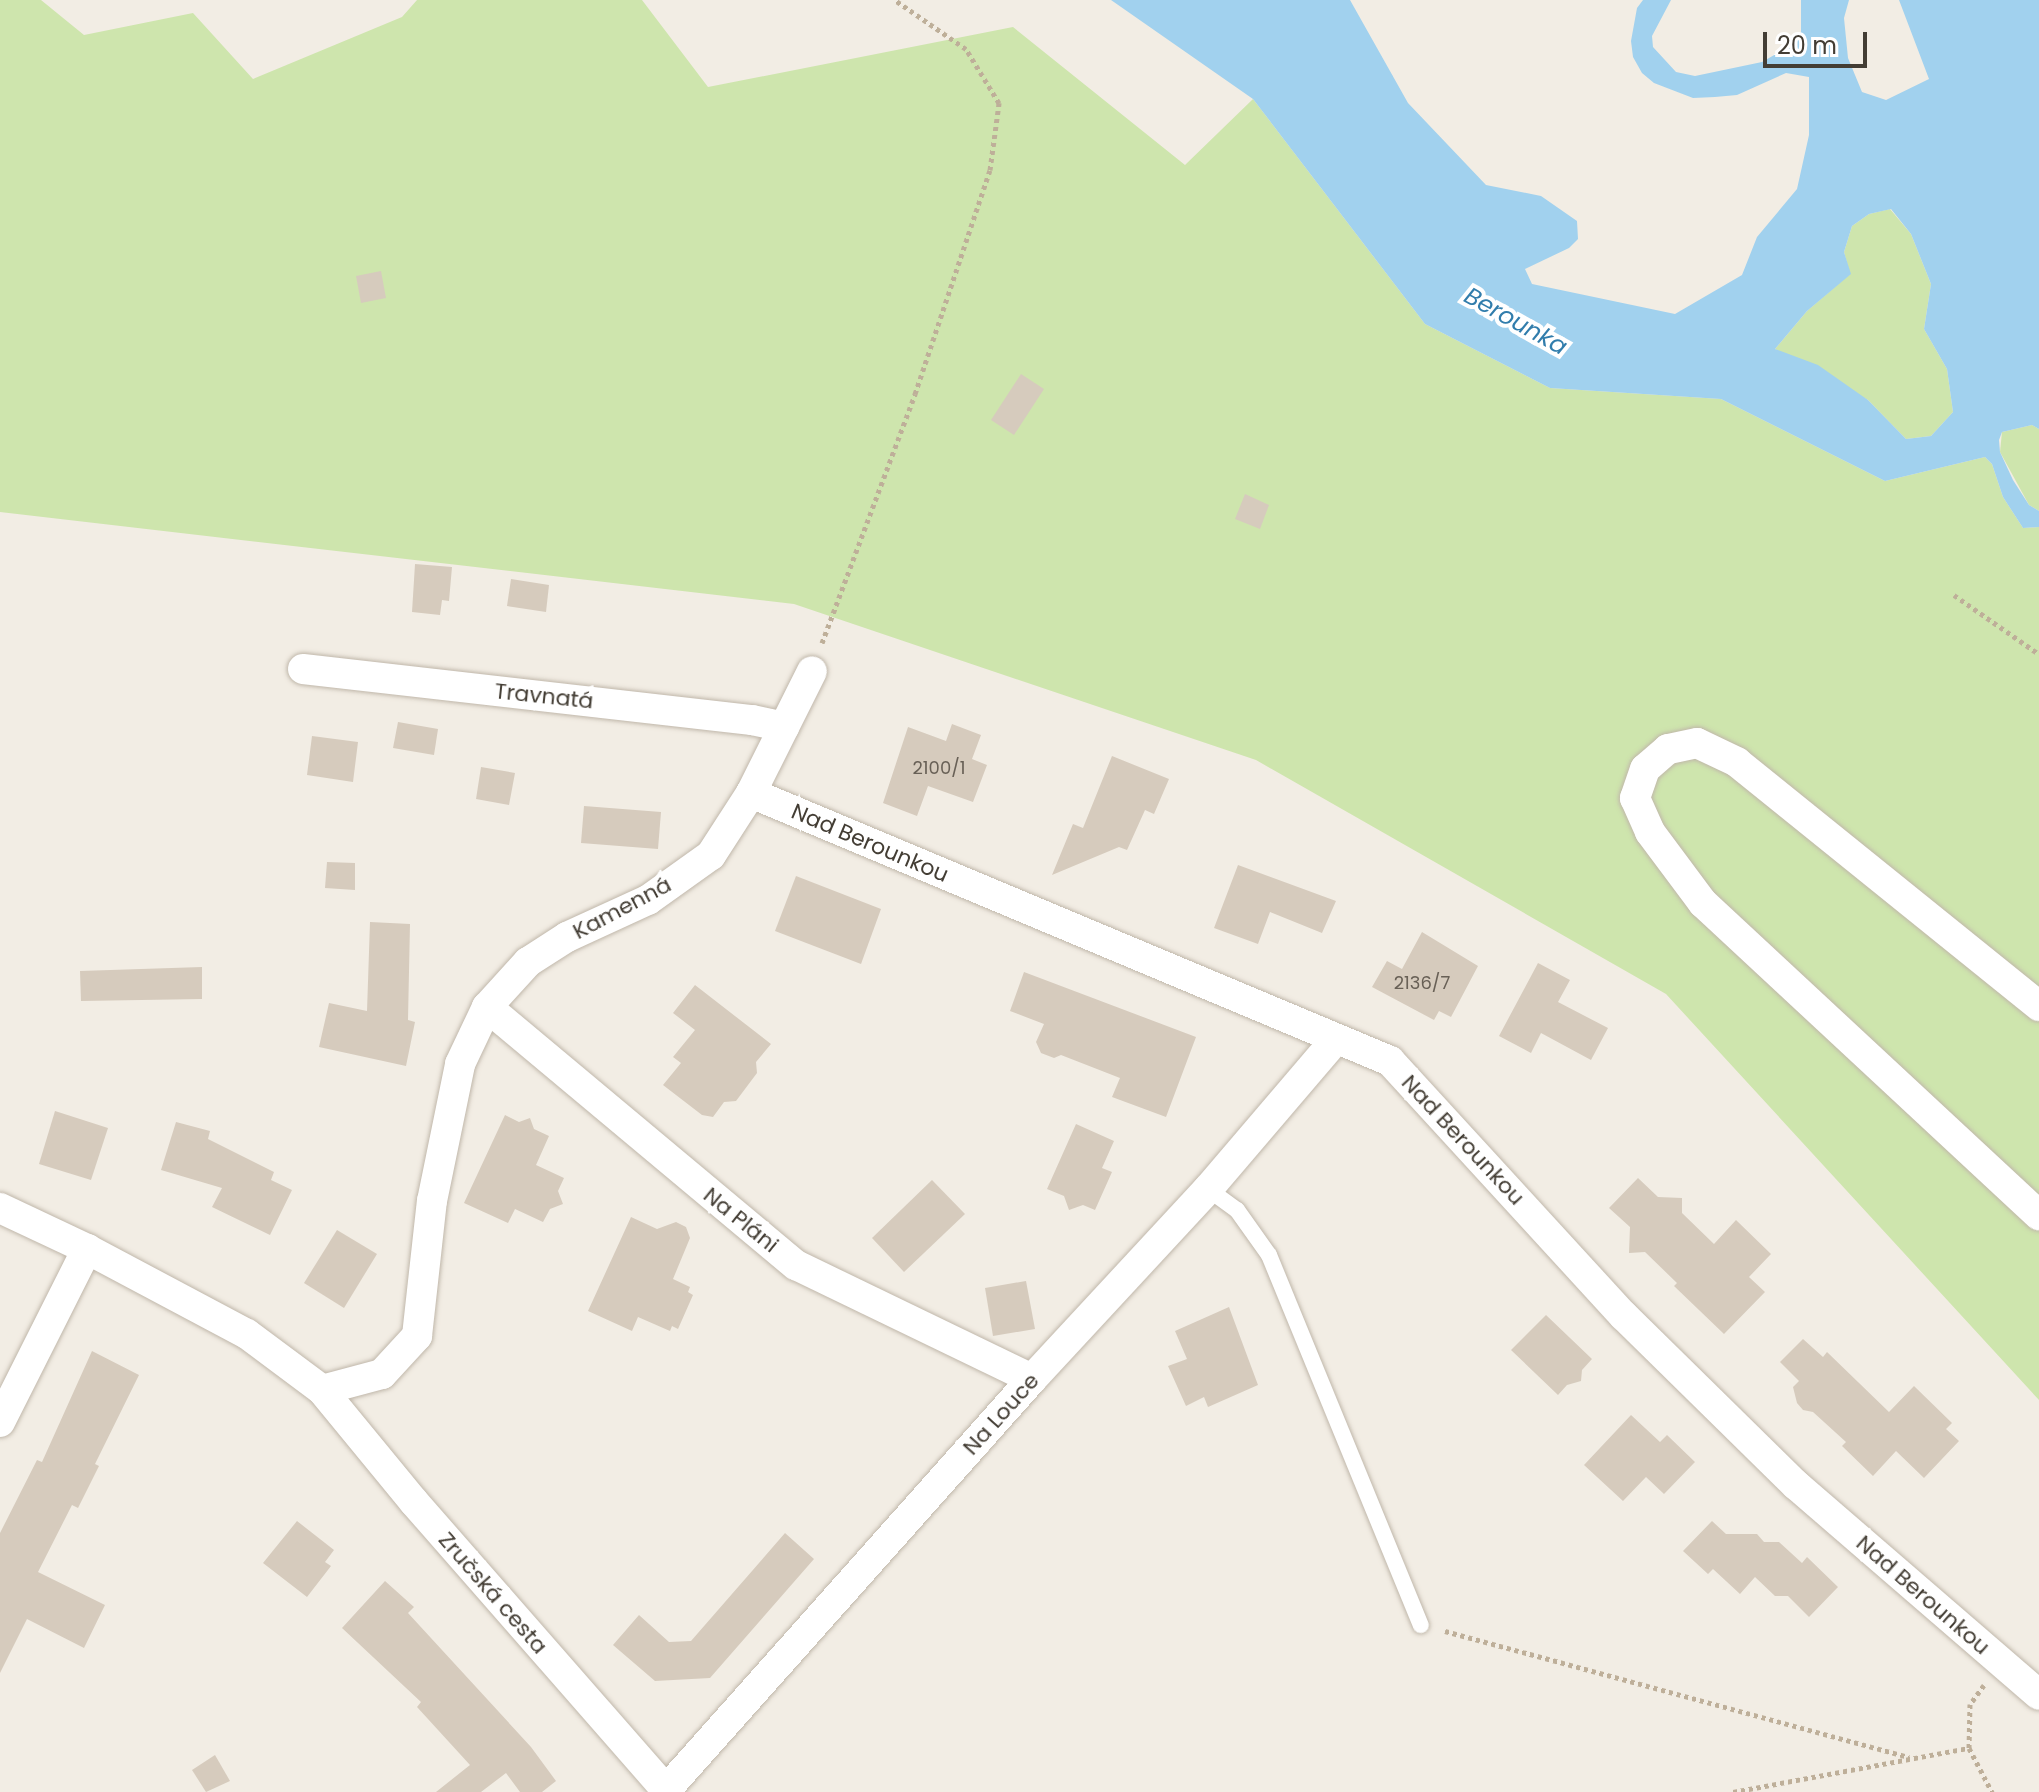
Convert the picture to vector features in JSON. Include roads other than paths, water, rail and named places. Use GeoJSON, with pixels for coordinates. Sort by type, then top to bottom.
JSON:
{"type":"FeatureCollection","features":[{"type":"Feature","properties":{"kind":"street","name":"Travnatá"},"geometry":{"type":"LineString","coordinates":[[303,669],[752,720],[784,727]]}},
{"type":"Feature","properties":{"kind":"street","name":"Kamenná"},"geometry":{"type":"LineString","coordinates":[[487,1007],[528,962],[567,937],[648,900],[711,855],[751,793],[812,671]]}},
{"type":"Feature","properties":{"kind":"street"},"geometry":{"type":"LineString","coordinates":[[2039,1006],[1737,762],[1697,743],[1668,749],[1645,769],[1635,798],[1650,832],[1703,903],[2039,1215]]}},
{"type":"Feature","properties":{"kind":"street","name":"Nad Berounkou"},"geometry":{"type":"LineString","coordinates":[[751,793],[1390,1061],[1624,1316],[1796,1485],[2039,1695]]}},
{"type":"Feature","properties":{"kind":"street","name":"Na Pláni"},"geometry":{"type":"LineString","coordinates":[[487,1007],[796,1265],[1032,1379]]}},
{"type":"Feature","properties":{"kind":"street"},"geometry":{"type":"LineString","coordinates":[[322,1390],[382,1374],[417,1336],[432,1201],[460,1064],[487,1007]]}},
{"type":"Feature","properties":{"kind":"street","name":"Na Louce"},"geometry":{"type":"LineString","coordinates":[[667,1791],[1032,1379],[1208,1189],[1336,1039]]}},
{"type":"Feature","properties":{"kind":"street","name":"Zručská cesta"},"geometry":{"type":"LineString","coordinates":[[0,1208],[87,1249],[247,1334],[322,1390],[414,1502],[667,1791]]}},
{"type":"Feature","properties":{"kind":"street"},"geometry":{"type":"LineString","coordinates":[[0,1422],[87,1249]]}},
{"type":"Feature","properties":{"kind":"lane"},"geometry":{"type":"LineString","coordinates":[[1208,1189],[1237,1210],[1269,1255],[1421,1625]]}},
{"type":"Feature","properties":{"kind":"water","name":"Berounka"},"geometry":{"type":"Polygon","coordinates":[[[1111,0],[1350,0],[1408,103],[1486,185],[1541,196],[1577,221],[1578,239],[1569,248],[1525,269],[1532,284],[1675,314],[1742,275],[1757,237],[1797,189],[1809,135],[1809,77],[1786,73],[1737,95],[1693,98],[1654,83],[1642,73],[1633,57],[1631,41],[1637,8],[1643,0],[1671,0],[1652,36],[1653,47],[1676,72],[1695,76],[1762,62],[1790,46],[1801,32],[1801,0],[1849,0],[1844,18],[1848,58],[1862,92],[1886,100],[1929,79],[1899,0],[2039,0],[2039,429],[2032,425],[2002,432],[1999,440],[2000,452],[2013,480],[2029,505],[2039,511],[2039,527],[2023,528],[2003,497],[1992,464],[1985,457],[1885,481],[1721,399],[1550,388],[1425,324],[1253,99],[1111,0]],[[1891,209],[1869,214],[1852,226],[1844,252],[1851,274],[1807,311],[1775,349],[1818,365],[1868,400],[1906,439],[1931,436],[1953,412],[1947,369],[1924,329],[1931,284],[1911,234],[1891,209]]]}}]}
